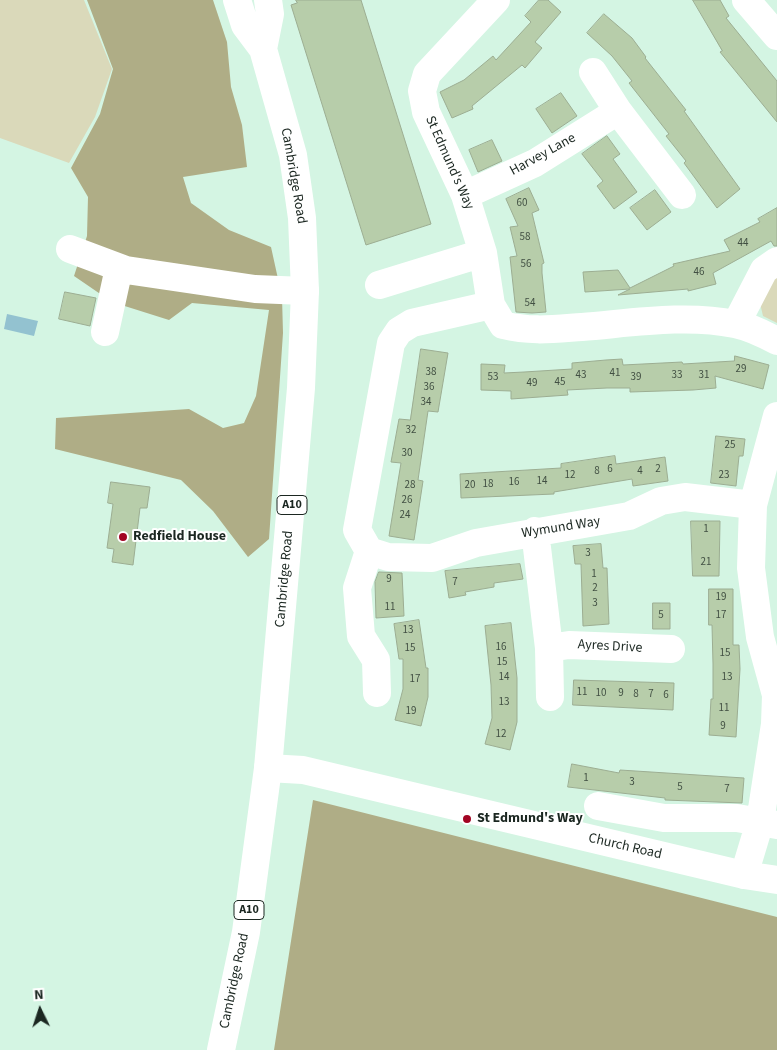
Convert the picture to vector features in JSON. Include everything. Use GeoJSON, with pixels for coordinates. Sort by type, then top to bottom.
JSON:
{"type":"FeatureCollection","features":[{"type":"Feature","properties":{"kind":"main road","name":"Cambridge Road"},"geometry":{"type":"LineString","coordinates":[[221,1050],[246,932],[268,768],[301,388],[305,290],[302,218],[293,155],[263,49],[245,25],[237,0]]}},
{"type":"Feature","properties":{"kind":"main road","name":"Cambridge Road"},"geometry":{"type":"LineString","coordinates":[[263,49],[270,14],[268,0]]}},
{"type":"Feature","properties":{"kind":"main road","name":"St Edmund's Way"},"geometry":{"type":"LineString","coordinates":[[496,0],[427,74],[422,91],[426,112],[466,195],[483,252],[491,305],[503,325],[527,330],[659,321],[736,324],[761,332],[777,342]]}},
{"type":"Feature","properties":{"kind":"main road"},"geometry":{"type":"LineString","coordinates":[[746,0],[777,36]]}},
{"type":"Feature","properties":{"kind":"main road"},"geometry":{"type":"LineString","coordinates":[[593,72],[618,110],[682,195]]}},
{"type":"Feature","properties":{"kind":"main road","name":"Harvey Lane"},"geometry":{"type":"LineString","coordinates":[[466,195],[535,163],[618,110]]}},
{"type":"Feature","properties":{"kind":"main road"},"geometry":{"type":"LineString","coordinates":[[70,249],[118,268],[255,289],[305,290]]}},
{"type":"Feature","properties":{"kind":"main road"},"geometry":{"type":"LineString","coordinates":[[379,285],[483,252]]}},
{"type":"Feature","properties":{"kind":"main road"},"geometry":{"type":"LineString","coordinates":[[736,324],[764,270],[777,261]]}},
{"type":"Feature","properties":{"kind":"main road"},"geometry":{"type":"LineString","coordinates":[[105,332],[118,268]]}},
{"type":"Feature","properties":{"kind":"main road"},"geometry":{"type":"LineString","coordinates":[[377,693],[376,660],[361,636],[357,588],[369,552],[357,530],[391,343],[399,330],[412,323],[491,305]]}},
{"type":"Feature","properties":{"kind":"main road"},"geometry":{"type":"LineString","coordinates":[[744,875],[768,824],[776,695],[760,637],[752,578],[753,505],[777,416]]}},
{"type":"Feature","properties":{"kind":"main road","name":"Wymund Way"},"geometry":{"type":"LineString","coordinates":[[369,552],[388,557],[432,558],[476,543],[535,531],[595,524],[629,516],[662,501],[685,497],[753,505]]}},
{"type":"Feature","properties":{"kind":"main road"},"geometry":{"type":"LineString","coordinates":[[535,531],[549,648],[550,697]]}},
{"type":"Feature","properties":{"kind":"main road","name":"Ayres Drive"},"geometry":{"type":"LineString","coordinates":[[549,648],[569,645],[671,650]]}},
{"type":"Feature","properties":{"kind":"main road","name":"Church Road"},"geometry":{"type":"LineString","coordinates":[[268,768],[318,774],[744,875],[777,880]]}},
{"type":"Feature","properties":{"kind":"main road"},"geometry":{"type":"LineString","coordinates":[[598,806],[664,818],[737,818],[768,824]]}},
{"type":"Feature","properties":{"kind":"green space"},"geometry":{"type":"Polygon","coordinates":[[[0,0],[84,0],[112,69],[95,117],[69,163],[0,138],[0,0]]]}},
{"type":"Feature","properties":{"kind":"green space"},"geometry":{"type":"Polygon","coordinates":[[[777,272],[777,323],[763,316],[759,299],[777,272]]]}},
{"type":"Feature","properties":{"kind":"shaded area"},"geometry":{"type":"Polygon","coordinates":[[[87,0],[213,0],[227,42],[231,87],[242,125],[247,167],[183,177],[191,203],[229,230],[271,247],[282,297],[283,333],[269,539],[248,557],[213,511],[181,480],[55,449],[56,418],[189,409],[223,428],[244,423],[256,396],[269,310],[192,303],[169,320],[112,302],[74,276],[87,236],[88,197],[71,168],[100,114],[113,69],[87,0]]]}},
{"type":"Feature","properties":{"kind":"shaded area"},"geometry":{"type":"Polygon","coordinates":[[[313,800],[777,917],[777,1050],[274,1050],[313,800]]]}},
{"type":"Feature","properties":{"kind":"water"},"geometry":{"type":"Polygon","coordinates":[[[7,314],[38,321],[34,336],[4,329],[7,314]]]}},
{"type":"Feature","properties":{"kind":"building"},"geometry":{"type":"Polygon","coordinates":[[[296,0],[361,0],[431,224],[366,245],[291,5],[297,3],[296,0]]]}},
{"type":"Feature","properties":{"kind":"building"},"geometry":{"type":"Polygon","coordinates":[[[539,0],[548,0],[561,12],[535,42],[542,48],[525,68],[522,65],[472,106],[473,109],[452,118],[440,92],[464,80],[493,56],[496,60],[531,22],[525,16],[539,0]]]}},
{"type":"Feature","properties":{"kind":"building"},"geometry":{"type":"Polygon","coordinates":[[[693,0],[720,0],[729,16],[726,18],[777,81],[777,122],[720,52],[722,51],[693,0]]]}},
{"type":"Feature","properties":{"kind":"building"},"geometry":{"type":"Polygon","coordinates":[[[604,14],[632,38],[645,58],[686,110],[684,111],[740,189],[717,208],[684,163],[686,161],[666,136],[669,134],[629,83],[632,81],[612,56],[587,33],[604,14]]]}},
{"type":"Feature","properties":{"kind":"building"},"geometry":{"type":"Polygon","coordinates":[[[561,93],[577,116],[552,133],[536,109],[561,93]]]}},
{"type":"Feature","properties":{"kind":"building"},"geometry":{"type":"Polygon","coordinates":[[[607,136],[620,154],[613,159],[637,192],[614,209],[597,186],[603,181],[582,154],[607,136]]]}},
{"type":"Feature","properties":{"kind":"building"},"geometry":{"type":"Polygon","coordinates":[[[492,140],[502,161],[478,172],[469,150],[492,140]]]}},
{"type":"Feature","properties":{"kind":"building"},"geometry":{"type":"Polygon","coordinates":[[[529,188],[539,210],[532,213],[544,263],[542,264],[542,273],[546,312],[516,312],[510,257],[517,256],[510,227],[518,226],[506,199],[529,188]]]}},
{"type":"Feature","properties":{"kind":"building"},"geometry":{"type":"Polygon","coordinates":[[[655,190],[671,212],[647,230],[630,208],[655,190]]]}},
{"type":"Feature","properties":{"kind":"building"},"geometry":{"type":"Polygon","coordinates":[[[777,208],[777,246],[774,246],[771,241],[713,273],[716,284],[688,291],[688,289],[618,295],[630,289],[585,292],[583,272],[618,270],[630,288],[674,266],[673,264],[730,251],[724,240],[760,222],[758,219],[777,208]]]}},
{"type":"Feature","properties":{"kind":"building"},"geometry":{"type":"Polygon","coordinates":[[[65,292],[96,298],[90,326],[59,319],[65,292]]]}},
{"type":"Feature","properties":{"kind":"building"},"geometry":{"type":"Polygon","coordinates":[[[421,349],[448,353],[438,412],[428,411],[418,480],[423,481],[414,540],[389,536],[401,463],[391,462],[399,419],[410,420],[421,349]]]}},
{"type":"Feature","properties":{"kind":"building"},"geometry":{"type":"Polygon","coordinates":[[[735,356],[769,365],[763,389],[715,376],[716,388],[693,390],[630,392],[630,388],[607,388],[567,390],[568,395],[511,399],[511,391],[481,390],[481,364],[505,365],[504,373],[572,369],[572,363],[606,360],[622,359],[623,365],[682,362],[683,364],[734,361],[735,356]]]}},
{"type":"Feature","properties":{"kind":"building"},"geometry":{"type":"Polygon","coordinates":[[[716,436],[745,439],[743,456],[739,456],[736,486],[711,483],[716,436]]]}},
{"type":"Feature","properties":{"kind":"building"},"geometry":{"type":"Polygon","coordinates":[[[615,456],[616,464],[665,457],[668,481],[633,486],[632,479],[554,492],[554,494],[461,498],[460,474],[561,468],[561,464],[615,456]]]}},
{"type":"Feature","properties":{"kind":"building"},"geometry":{"type":"Polygon","coordinates":[[[111,482],[150,487],[147,508],[140,508],[133,565],[112,562],[114,549],[107,548],[113,504],[108,503],[111,482]]]}},
{"type":"Feature","properties":{"kind":"building"},"geometry":{"type":"Polygon","coordinates":[[[691,521],[720,521],[719,576],[693,576],[691,521]]]}},
{"type":"Feature","properties":{"kind":"building"},"geometry":{"type":"Polygon","coordinates":[[[601,544],[603,568],[607,568],[609,624],[583,626],[581,564],[575,564],[573,546],[601,544]]]}},
{"type":"Feature","properties":{"kind":"building"},"geometry":{"type":"Polygon","coordinates":[[[520,564],[523,579],[494,583],[494,587],[465,592],[466,595],[449,598],[445,571],[520,564]]]}},
{"type":"Feature","properties":{"kind":"building"},"geometry":{"type":"Polygon","coordinates":[[[379,572],[402,573],[404,616],[376,618],[375,582],[379,572]]]}},
{"type":"Feature","properties":{"kind":"building"},"geometry":{"type":"Polygon","coordinates":[[[709,589],[733,589],[733,645],[739,645],[740,669],[736,737],[709,735],[711,699],[713,699],[713,664],[712,625],[709,625],[709,589]]]}},
{"type":"Feature","properties":{"kind":"building"},"geometry":{"type":"Polygon","coordinates":[[[653,603],[670,603],[670,629],[653,629],[653,603]]]}},
{"type":"Feature","properties":{"kind":"building"},"geometry":{"type":"Polygon","coordinates":[[[419,620],[426,668],[428,668],[428,697],[421,726],[395,720],[403,689],[403,659],[399,659],[394,624],[419,620]]]}},
{"type":"Feature","properties":{"kind":"building"},"geometry":{"type":"Polygon","coordinates":[[[511,623],[517,678],[517,722],[510,750],[485,744],[492,718],[491,685],[485,626],[511,623]]]}},
{"type":"Feature","properties":{"kind":"building"},"geometry":{"type":"Polygon","coordinates":[[[574,680],[674,683],[673,710],[573,705],[574,680]]]}},
{"type":"Feature","properties":{"kind":"building"},"geometry":{"type":"Polygon","coordinates":[[[572,764],[619,773],[620,770],[744,778],[742,803],[665,800],[665,798],[568,787],[572,764]]]}},
{"type":"Feature","properties":{"kind":"place","name":"Redfield House"},"geometry":{"type":"Point","coordinates":[123,537]}},
{"type":"Feature","properties":{"kind":"place","name":"St Edmund's Way"},"geometry":{"type":"Point","coordinates":[467,819]}}]}
